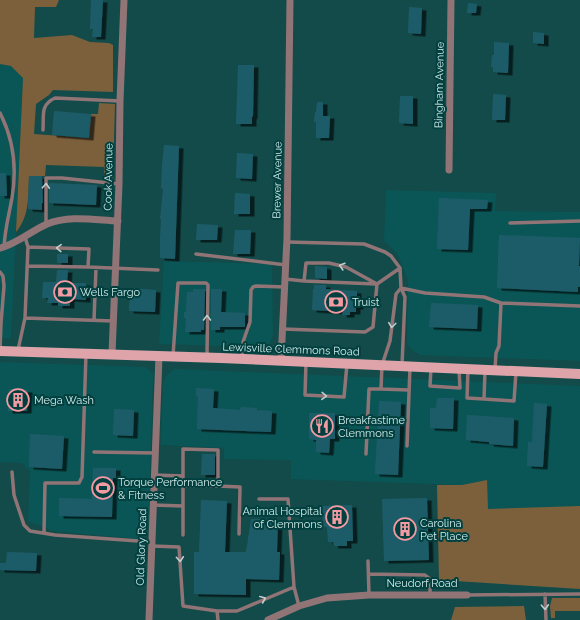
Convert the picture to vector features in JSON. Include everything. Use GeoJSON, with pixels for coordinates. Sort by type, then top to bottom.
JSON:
{"type":"FeatureCollection","features":[{"type":"Feature","properties":{"kind":"main road","name":"Lewisville Clemmons Road"},"geometry":{"type":"LineString","coordinates":[[0,351],[207,357],[580,374]]}},
{"type":"Feature","properties":{"kind":"street","name":"Cook Avenue"},"geometry":{"type":"LineString","coordinates":[[112,354],[118,220],[120,102],[124,0]]}},
{"type":"Feature","properties":{"kind":"street","name":"Brewer Avenue"},"geometry":{"type":"LineString","coordinates":[[282,360],[287,242],[290,0]]}},
{"type":"Feature","properties":{"kind":"street","name":"Bingham Avenue"},"geometry":{"type":"LineString","coordinates":[[449,170],[451,0]]}},
{"type":"Feature","properties":{"kind":"street"},"geometry":{"type":"LineString","coordinates":[[2,248],[46,225],[59,220],[118,220]]}},
{"type":"Feature","properties":{"kind":"street","name":"Old Glory Road"},"geometry":{"type":"LineString","coordinates":[[149,620],[159,356]]}},
{"type":"Feature","properties":{"kind":"street","name":"Neudorf Road"},"geometry":{"type":"LineString","coordinates":[[268,620],[299,606],[327,598],[369,595],[468,594]]}},
{"type":"Feature","properties":{"kind":"lane"},"geometry":{"type":"LineString","coordinates":[[43,130],[44,106],[55,98],[120,102]]}},
{"type":"Feature","properties":{"kind":"lane"},"geometry":{"type":"LineString","coordinates":[[0,113],[8,128],[13,148],[15,177],[2,248]]}},
{"type":"Feature","properties":{"kind":"lane"},"geometry":{"type":"LineString","coordinates":[[46,225],[46,178],[62,178],[119,184]]}},
{"type":"Feature","properties":{"kind":"lane"},"geometry":{"type":"LineString","coordinates":[[510,223],[580,221]]}},
{"type":"Feature","properties":{"kind":"lane"},"geometry":{"type":"LineString","coordinates":[[17,351],[25,318],[28,247],[25,236]]}},
{"type":"Feature","properties":{"kind":"lane"},"geometry":{"type":"LineString","coordinates":[[287,242],[364,244],[386,252],[400,268],[400,288],[405,297],[406,366],[409,390],[407,446]]}},
{"type":"Feature","properties":{"kind":"lane"},"geometry":{"type":"LineString","coordinates":[[28,247],[89,249],[88,267]]}},
{"type":"Feature","properties":{"kind":"lane"},"geometry":{"type":"LineString","coordinates":[[196,254],[286,265]]}},
{"type":"Feature","properties":{"kind":"lane"},"geometry":{"type":"LineString","coordinates":[[304,281],[306,263],[329,263],[346,267],[377,284]]}},
{"type":"Feature","properties":{"kind":"lane"},"geometry":{"type":"LineString","coordinates":[[28,266],[158,270]]}},
{"type":"Feature","properties":{"kind":"lane"},"geometry":{"type":"LineString","coordinates":[[94,320],[96,268]]}},
{"type":"Feature","properties":{"kind":"lane"},"geometry":{"type":"LineString","coordinates":[[285,279],[377,284],[400,268]]}},
{"type":"Feature","properties":{"kind":"lane"},"geometry":{"type":"LineString","coordinates":[[0,272],[3,276],[4,286],[0,323],[0,351]]}},
{"type":"Feature","properties":{"kind":"lane"},"geometry":{"type":"LineString","coordinates":[[173,356],[177,284],[206,283],[208,285],[207,357]]}},
{"type":"Feature","properties":{"kind":"lane"},"geometry":{"type":"LineString","coordinates":[[283,328],[365,332],[373,327],[377,284]]}},
{"type":"Feature","properties":{"kind":"lane"},"geometry":{"type":"LineString","coordinates":[[242,359],[243,342],[250,322],[251,290],[256,286],[285,287]]}},
{"type":"Feature","properties":{"kind":"lane"},"geometry":{"type":"LineString","coordinates":[[400,288],[425,293],[484,297],[501,303],[580,306]]}},
{"type":"Feature","properties":{"kind":"lane"},"geometry":{"type":"LineString","coordinates":[[381,389],[382,365],[390,341],[396,294],[400,288]]}},
{"type":"Feature","properties":{"kind":"lane"},"geometry":{"type":"LineString","coordinates":[[484,399],[490,370],[499,346],[501,303]]}},
{"type":"Feature","properties":{"kind":"lane"},"geometry":{"type":"LineString","coordinates":[[25,318],[113,321]]}},
{"type":"Feature","properties":{"kind":"lane"},"geometry":{"type":"LineString","coordinates":[[44,533],[45,483],[79,483],[82,477],[86,353]]}},
{"type":"Feature","properties":{"kind":"lane"},"geometry":{"type":"LineString","coordinates":[[306,361],[305,396],[344,397],[347,363]]}},
{"type":"Feature","properties":{"kind":"lane"},"geometry":{"type":"LineString","coordinates":[[431,367],[430,386],[460,388],[463,369]]}},
{"type":"Feature","properties":{"kind":"lane"},"geometry":{"type":"LineString","coordinates":[[463,369],[467,398],[514,401],[516,371]]}},
{"type":"Feature","properties":{"kind":"lane"},"geometry":{"type":"LineString","coordinates":[[366,454],[369,389],[409,390]]}},
{"type":"Feature","properties":{"kind":"lane"},"geometry":{"type":"LineString","coordinates":[[183,535],[183,449],[218,450],[218,486]]}},
{"type":"Feature","properties":{"kind":"lane"},"geometry":{"type":"LineString","coordinates":[[94,452],[156,453]]}},
{"type":"Feature","properties":{"kind":"lane"},"geometry":{"type":"LineString","coordinates":[[12,472],[14,495],[24,525],[30,531],[55,535],[179,547],[183,606],[217,611],[237,611],[294,588]]}},
{"type":"Feature","properties":{"kind":"lane"},"geometry":{"type":"LineString","coordinates":[[155,475],[183,476]]}},
{"type":"Feature","properties":{"kind":"lane"},"geometry":{"type":"LineString","coordinates":[[183,486],[240,487],[239,534]]}},
{"type":"Feature","properties":{"kind":"lane"},"geometry":{"type":"LineString","coordinates":[[259,499],[288,499],[294,588],[299,606]]}},
{"type":"Feature","properties":{"kind":"lane"},"geometry":{"type":"LineString","coordinates":[[154,505],[183,506]]}},
{"type":"Feature","properties":{"kind":"lane"},"geometry":{"type":"LineString","coordinates":[[368,561],[369,595]]}},
{"type":"Feature","properties":{"kind":"lane"},"geometry":{"type":"LineString","coordinates":[[369,574],[425,575],[430,579],[430,594]]}},
{"type":"Feature","properties":{"kind":"lane","name":"Neudorf Road"},"geometry":{"type":"LineString","coordinates":[[468,594],[580,594]]}},
{"type":"Feature","properties":{"kind":"lane"},"geometry":{"type":"LineString","coordinates":[[545,594],[546,620]]}},
{"type":"Feature","properties":{"kind":"lane"},"geometry":{"type":"LineString","coordinates":[[217,611],[218,620]]}},
{"type":"Feature","properties":{"kind":"shaded area"},"geometry":{"type":"Polygon","coordinates":[[[0,0],[59,0],[56,7],[35,7],[34,38],[72,35],[90,42],[109,43],[113,45],[113,92],[53,90],[49,95],[36,104],[34,134],[89,138],[91,114],[98,114],[99,103],[115,104],[113,178],[109,179],[109,147],[107,147],[106,179],[104,176],[104,167],[46,165],[45,176],[29,176],[26,213],[21,226],[16,232],[23,78],[11,66],[0,64],[0,0]]]}},
{"type":"Feature","properties":{"kind":"shaded area"},"geometry":{"type":"Polygon","coordinates":[[[0,64],[11,66],[23,78],[11,338],[0,338],[0,64]]]}},
{"type":"Feature","properties":{"kind":"shaded area"},"geometry":{"type":"Polygon","coordinates":[[[386,190],[496,193],[495,211],[580,212],[580,361],[420,355],[412,350],[407,344],[408,280],[397,253],[384,241],[386,190]]]}},
{"type":"Feature","properties":{"kind":"shaded area"},"geometry":{"type":"Polygon","coordinates":[[[164,261],[272,264],[273,335],[270,343],[264,347],[159,344],[164,261]]]}},
{"type":"Feature","properties":{"kind":"shaded area"},"geometry":{"type":"Polygon","coordinates":[[[0,362],[145,367],[150,370],[153,375],[153,380],[148,534],[139,539],[53,531],[28,521],[30,471],[22,463],[0,462],[0,362]]]}},
{"type":"Feature","properties":{"kind":"shaded area"},"geometry":{"type":"Polygon","coordinates":[[[174,369],[580,386],[580,507],[487,510],[487,480],[462,485],[291,479],[291,460],[224,459],[224,448],[161,445],[163,384],[166,376],[174,369]]]}},
{"type":"Feature","properties":{"kind":"shaded area"},"geometry":{"type":"Polygon","coordinates":[[[487,480],[488,509],[580,506],[580,589],[439,580],[437,485],[462,485],[487,480]]]}},
{"type":"Feature","properties":{"kind":"shaded area"},"geometry":{"type":"Polygon","coordinates":[[[552,598],[580,598],[580,611],[555,611],[555,618],[551,618],[550,606],[552,598]]]}},
{"type":"Feature","properties":{"kind":"shaded area"},"geometry":{"type":"Polygon","coordinates":[[[524,606],[526,620],[451,620],[455,607],[524,606]]]}},
{"type":"Feature","properties":{"kind":"building"},"geometry":{"type":"Polygon","coordinates":[[[91,0],[103,0],[101,37],[92,37],[93,29],[90,29],[91,0]]]}},
{"type":"Feature","properties":{"kind":"building"},"geometry":{"type":"Polygon","coordinates":[[[468,3],[477,4],[476,13],[467,13],[468,3]]]}},
{"type":"Feature","properties":{"kind":"building"},"geometry":{"type":"Polygon","coordinates":[[[409,7],[422,8],[421,34],[408,33],[409,7]]]}},
{"type":"Feature","properties":{"kind":"building"},"geometry":{"type":"Polygon","coordinates":[[[533,32],[544,33],[544,44],[533,43],[533,32]]]}},
{"type":"Feature","properties":{"kind":"building"},"geometry":{"type":"Polygon","coordinates":[[[494,42],[509,43],[508,73],[493,72],[493,67],[491,67],[492,55],[494,55],[494,42]]]}},
{"type":"Feature","properties":{"kind":"building"},"geometry":{"type":"Polygon","coordinates":[[[238,65],[254,65],[252,124],[236,124],[238,65]]]}},
{"type":"Feature","properties":{"kind":"building"},"geometry":{"type":"Polygon","coordinates":[[[493,94],[506,95],[505,120],[492,120],[493,94]]]}},
{"type":"Feature","properties":{"kind":"building"},"geometry":{"type":"Polygon","coordinates":[[[400,96],[413,96],[413,124],[399,123],[400,96]]]}},
{"type":"Feature","properties":{"kind":"building"},"geometry":{"type":"Polygon","coordinates":[[[317,102],[323,102],[323,116],[330,116],[329,138],[316,138],[316,122],[314,122],[317,102]]]}},
{"type":"Feature","properties":{"kind":"building"},"geometry":{"type":"Polygon","coordinates":[[[54,111],[91,114],[89,138],[52,135],[54,111]]]}},
{"type":"Feature","properties":{"kind":"building"},"geometry":{"type":"Polygon","coordinates":[[[164,145],[179,146],[175,259],[160,258],[160,219],[163,189],[161,188],[164,145]]]}},
{"type":"Feature","properties":{"kind":"building"},"geometry":{"type":"Polygon","coordinates":[[[237,153],[253,154],[252,179],[236,178],[237,153]]]}},
{"type":"Feature","properties":{"kind":"building"},"geometry":{"type":"Polygon","coordinates":[[[0,173],[6,173],[7,196],[0,196],[0,173]]]}},
{"type":"Feature","properties":{"kind":"building"},"geometry":{"type":"Polygon","coordinates":[[[29,176],[42,176],[42,210],[28,209],[29,176]]]}},
{"type":"Feature","properties":{"kind":"building"},"geometry":{"type":"Polygon","coordinates":[[[49,183],[97,185],[96,205],[49,203],[49,183]]]}},
{"type":"Feature","properties":{"kind":"building"},"geometry":{"type":"Polygon","coordinates":[[[235,193],[250,194],[250,214],[234,214],[235,193]]]}},
{"type":"Feature","properties":{"kind":"building"},"geometry":{"type":"Polygon","coordinates":[[[439,198],[488,200],[487,209],[470,209],[468,250],[437,249],[439,198]]]}},
{"type":"Feature","properties":{"kind":"building"},"geometry":{"type":"Polygon","coordinates":[[[197,224],[218,225],[217,240],[196,240],[197,224]]]}},
{"type":"Feature","properties":{"kind":"building"},"geometry":{"type":"Polygon","coordinates":[[[235,230],[251,230],[250,254],[233,254],[235,230]]]}},
{"type":"Feature","properties":{"kind":"building"},"geometry":{"type":"Polygon","coordinates":[[[499,235],[580,238],[580,287],[578,287],[578,292],[497,288],[499,235]]]}},
{"type":"Feature","properties":{"kind":"building"},"geometry":{"type":"Polygon","coordinates":[[[57,254],[68,254],[68,263],[57,263],[57,254]]]}},
{"type":"Feature","properties":{"kind":"building"},"geometry":{"type":"Polygon","coordinates":[[[315,266],[327,267],[327,279],[315,278],[315,266]]]}},
{"type":"Feature","properties":{"kind":"building","name":"Wells Fargo"},"geometry":{"type":"Polygon","coordinates":[[[57,270],[68,270],[67,283],[86,283],[86,300],[70,299],[70,306],[58,306],[58,303],[47,303],[48,298],[42,298],[43,282],[56,282],[57,270]]]}},
{"type":"Feature","properties":{"kind":"building","name":"Truist"},"geometry":{"type":"Polygon","coordinates":[[[314,285],[326,285],[326,289],[357,291],[357,296],[360,296],[359,307],[356,307],[356,312],[350,312],[350,315],[342,315],[343,312],[312,310],[314,285]]]}},
{"type":"Feature","properties":{"kind":"building"},"geometry":{"type":"Polygon","coordinates":[[[130,288],[156,290],[155,312],[129,311],[130,288]]]}},
{"type":"Feature","properties":{"kind":"building"},"geometry":{"type":"Polygon","coordinates":[[[193,289],[205,289],[204,330],[201,330],[201,332],[185,332],[186,318],[184,318],[184,312],[186,312],[187,292],[193,292],[193,289]]]}},
{"type":"Feature","properties":{"kind":"building"},"geometry":{"type":"Polygon","coordinates":[[[211,289],[222,289],[221,312],[245,313],[245,327],[220,327],[220,330],[211,330],[211,289]]]}},
{"type":"Feature","properties":{"kind":"building"},"geometry":{"type":"Polygon","coordinates":[[[431,303],[478,305],[477,329],[429,327],[431,303]]]}},
{"type":"Feature","properties":{"kind":"building"},"geometry":{"type":"Polygon","coordinates":[[[196,388],[214,389],[213,408],[240,410],[241,407],[272,411],[271,432],[197,429],[198,396],[196,396],[196,388]]]}},
{"type":"Feature","properties":{"kind":"building","name":"Mega Wash"},"geometry":{"type":"Polygon","coordinates":[[[9,389],[28,390],[27,411],[8,411],[9,389]]]}},
{"type":"Feature","properties":{"kind":"building"},"geometry":{"type":"Polygon","coordinates":[[[437,398],[454,398],[453,429],[430,428],[430,408],[436,408],[437,398]]]}},
{"type":"Feature","properties":{"kind":"building"},"geometry":{"type":"Polygon","coordinates":[[[379,401],[401,402],[398,475],[375,474],[379,401]]]}},
{"type":"Feature","properties":{"kind":"building"},"geometry":{"type":"Polygon","coordinates":[[[534,403],[547,404],[543,467],[527,466],[528,442],[532,442],[534,403]]]}},
{"type":"Feature","properties":{"kind":"building"},"geometry":{"type":"Polygon","coordinates":[[[114,409],[134,410],[133,436],[113,435],[114,409]]]}},
{"type":"Feature","properties":{"kind":"building","name":"Breakfastime Clemmons"},"geometry":{"type":"Polygon","coordinates":[[[309,413],[335,413],[335,439],[330,439],[329,453],[316,452],[316,440],[309,439],[309,413]]]}},
{"type":"Feature","properties":{"kind":"building"},"geometry":{"type":"Polygon","coordinates":[[[467,415],[514,418],[513,446],[466,440],[467,415]]]}},
{"type":"Feature","properties":{"kind":"building"},"geometry":{"type":"Polygon","coordinates":[[[30,434],[64,436],[62,469],[29,467],[30,434]]]}},
{"type":"Feature","properties":{"kind":"building"},"geometry":{"type":"Polygon","coordinates":[[[202,454],[215,454],[215,475],[201,475],[202,454]]]}},
{"type":"Feature","properties":{"kind":"building","name":"Torque Performance & Fitness"},"geometry":{"type":"Polygon","coordinates":[[[93,468],[116,468],[116,478],[113,478],[112,517],[59,516],[59,498],[92,499],[93,468]]]}},
{"type":"Feature","properties":{"kind":"building","name":"Carolina Pet Place"},"geometry":{"type":"Polygon","coordinates":[[[427,498],[429,560],[384,561],[382,499],[427,498]]]}},
{"type":"Feature","properties":{"kind":"building"},"geometry":{"type":"Polygon","coordinates":[[[201,500],[227,501],[225,552],[246,552],[251,519],[278,519],[277,552],[280,552],[279,580],[246,579],[246,595],[194,594],[194,552],[199,552],[201,500]]]}},
{"type":"Feature","properties":{"kind":"building","name":"Animal Hospital of Clemmons"},"geometry":{"type":"Polygon","coordinates":[[[352,505],[353,541],[347,541],[347,546],[334,546],[333,542],[328,542],[327,527],[323,527],[322,506],[352,505]]]}},
{"type":"Feature","properties":{"kind":"building"},"geometry":{"type":"Polygon","coordinates":[[[7,552],[37,553],[36,571],[0,570],[0,563],[6,563],[7,552]]]}},
{"type":"Feature","properties":{"kind":"place","name":"Wells Fargo"},"geometry":{"type":"Point","coordinates":[65,292]}},
{"type":"Feature","properties":{"kind":"place","name":"Truist"},"geometry":{"type":"Point","coordinates":[336,302]}},
{"type":"Feature","properties":{"kind":"place","name":"Mega Wash"},"geometry":{"type":"Point","coordinates":[18,400]}},
{"type":"Feature","properties":{"kind":"place","name":"Breakfastime Clemmons"},"geometry":{"type":"Point","coordinates":[322,426]}},
{"type":"Feature","properties":{"kind":"place","name":"Torque Performance & Fitness"},"geometry":{"type":"Point","coordinates":[103,488]}},
{"type":"Feature","properties":{"kind":"place","name":"Animal Hospital of Clemmons"},"geometry":{"type":"Point","coordinates":[337,517]}},
{"type":"Feature","properties":{"kind":"place","name":"Carolina Pet Place"},"geometry":{"type":"Point","coordinates":[405,529]}}]}
